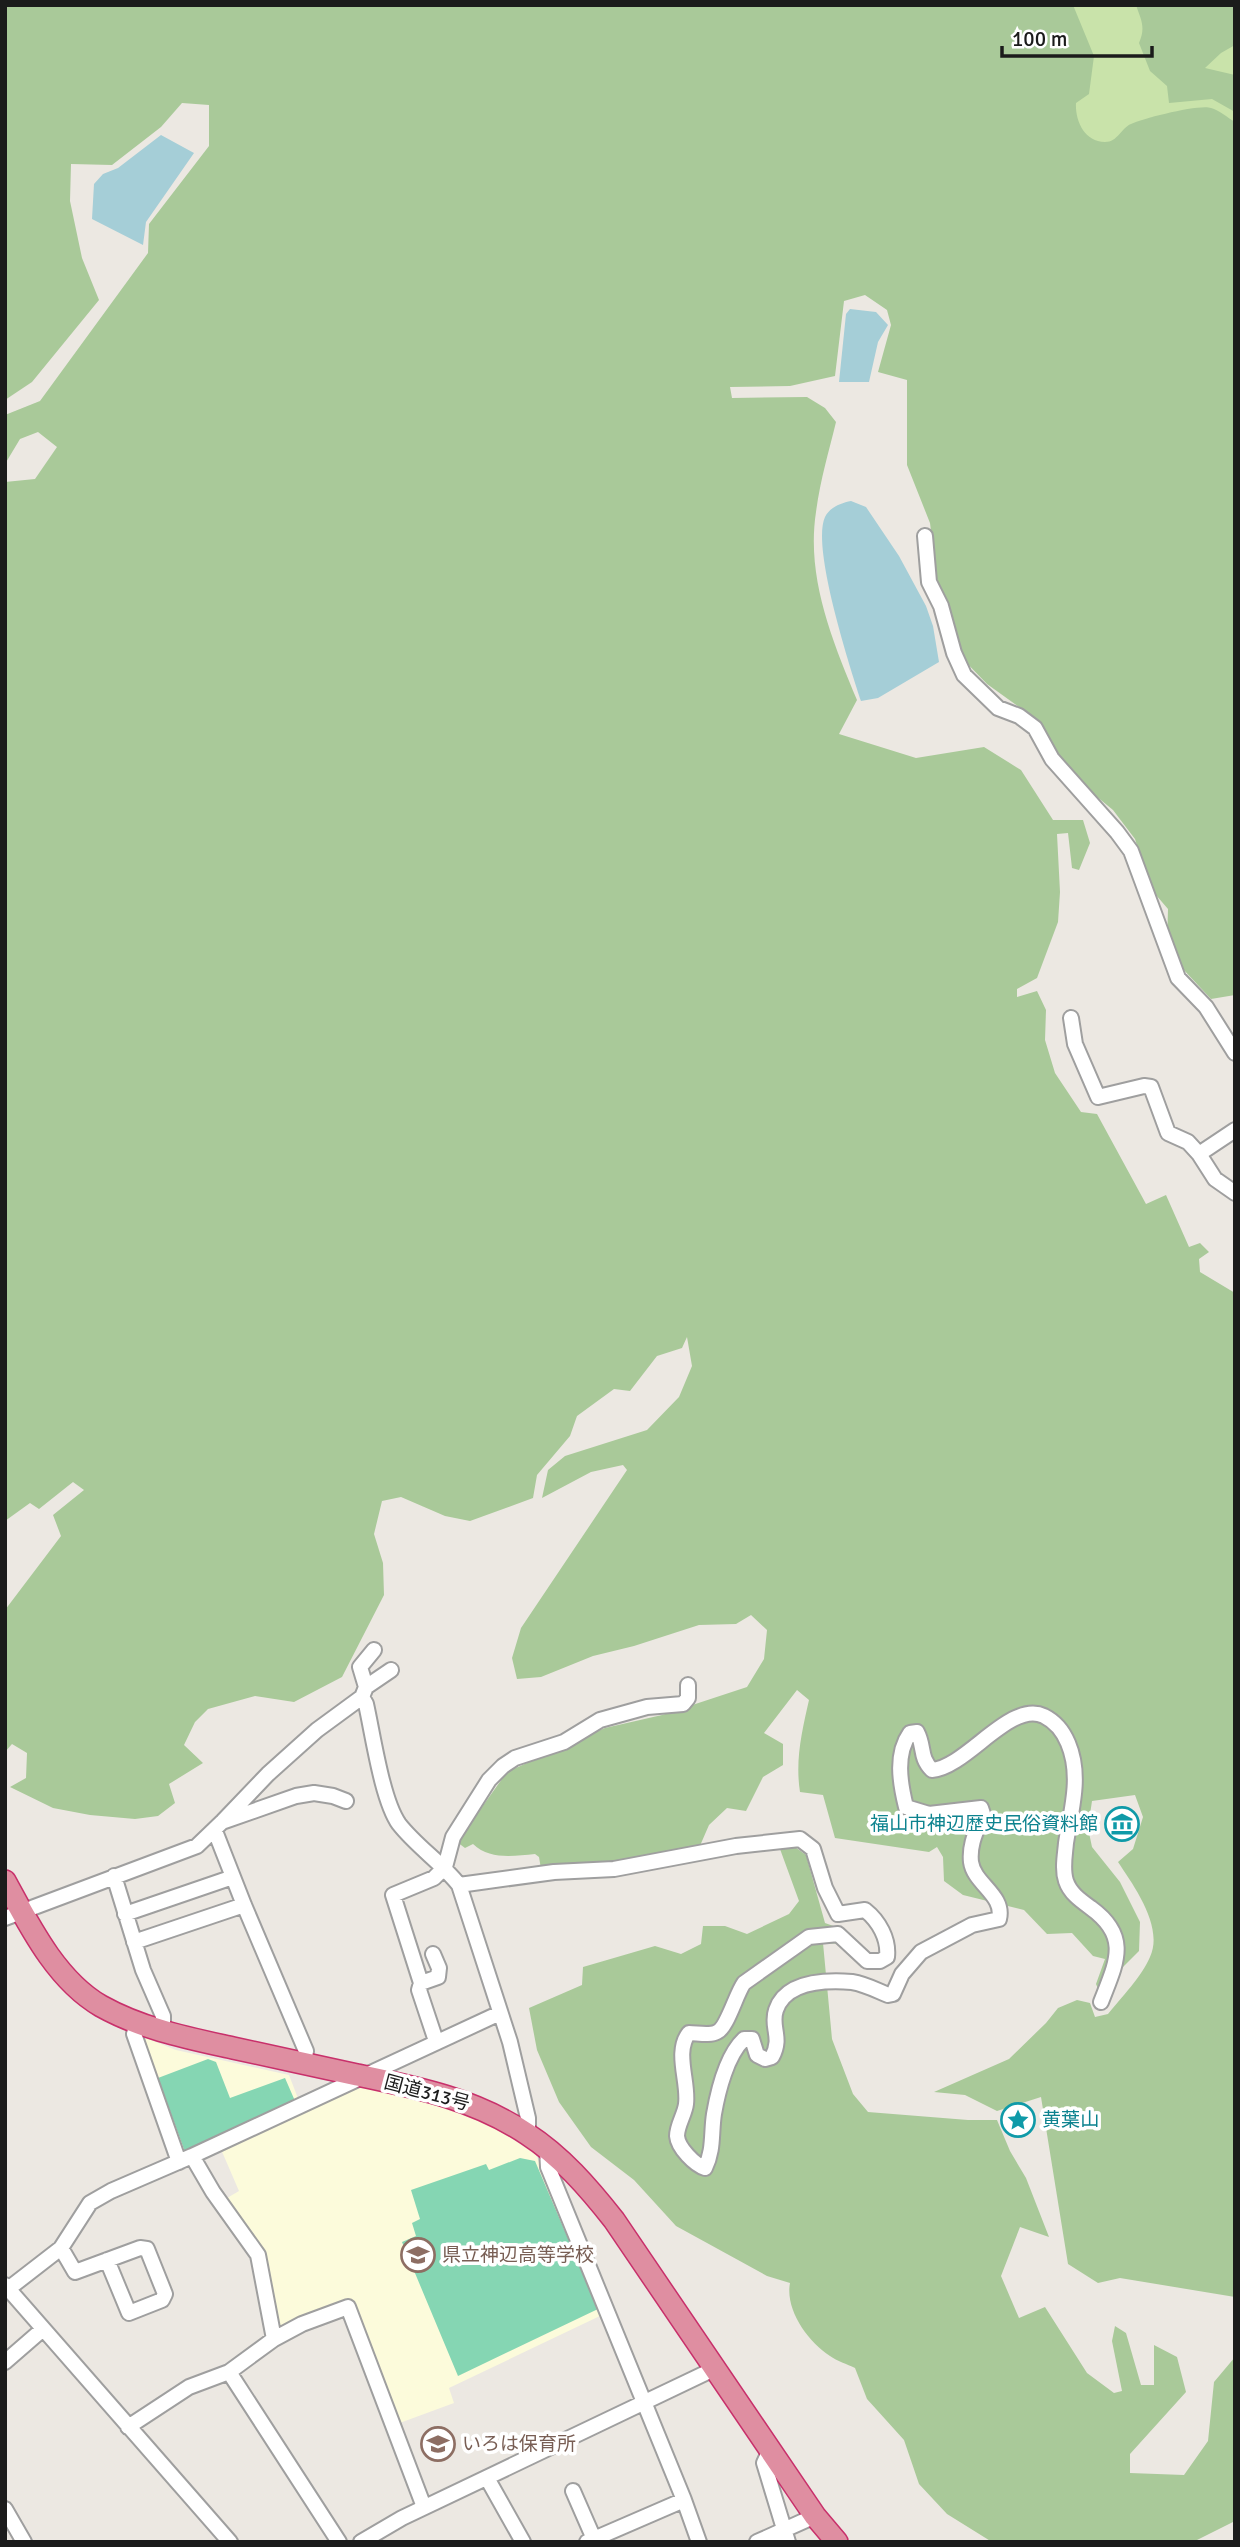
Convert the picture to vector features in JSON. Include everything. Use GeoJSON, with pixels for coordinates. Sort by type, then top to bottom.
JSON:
{"type":"FeatureCollection","features":[{"type":"Feature","properties":{"kind":"highway","name":"国道313号"},"geometry":{"type":"LineString","coordinates":[[5,1881],[13,1915],[74,1984],[100,2006],[163,2032],[451,2096],[491,2114],[547,2149],[577,2176],[614,2220],[815,2516],[837,2542]]}},
{"type":"Feature","properties":{"kind":"street"},"geometry":{"type":"LineString","coordinates":[[925,536],[929,582],[941,606],[954,653],[964,675],[998,708],[1019,716],[1035,728],[1052,758],[1131,851],[1178,978],[1206,1007],[1235,1054]]}},
{"type":"Feature","properties":{"kind":"street"},"geometry":{"type":"LineString","coordinates":[[1071,1018],[1075,1044],[1098,1097],[1144,1086],[1151,1087],[1168,1133],[1188,1142],[1215,1179],[1235,1193]]}},
{"type":"Feature","properties":{"kind":"street"},"geometry":{"type":"LineString","coordinates":[[1199,1154],[1235,1130]]}},
{"type":"Feature","properties":{"kind":"street"},"geometry":{"type":"LineString","coordinates":[[374,1650],[360,1667],[385,1787],[396,1818],[408,1833],[445,1867],[459,1885],[510,2042],[528,2118],[528,2135]]}},
{"type":"Feature","properties":{"kind":"street"},"geometry":{"type":"LineString","coordinates":[[13,1915],[197,1846],[268,1774],[391,1670]]}},
{"type":"Feature","properties":{"kind":"street"},"geometry":{"type":"LineString","coordinates":[[436,2041],[393,1895],[434,1878],[445,1867],[453,1838],[489,1780],[503,1766],[515,1758],[564,1742],[600,1720],[647,1707],[683,1704],[688,1698],[688,1685]]}},
{"type":"Feature","properties":{"kind":"street"},"geometry":{"type":"LineString","coordinates":[[459,1885],[554,1872],[614,1869],[736,1846],[800,1839],[813,1849],[825,1888],[838,1914],[865,1910],[873,1916],[883,1933],[888,1948],[887,1957],[880,1961],[867,1961],[838,1934],[809,1937],[744,1983],[736,1993],[723,2028],[716,2033],[689,2033],[684,2040],[682,2065],[686,2103],[677,2136],[681,2146],[698,2166],[705,2168],[713,2141],[713,2115],[725,2074],[737,2046],[744,2039],[752,2039],[757,2055],[765,2059],[772,2057],[778,2046],[775,2013],[781,2000],[798,1987],[826,1982],[853,1982],[888,1995],[892,1994],[902,1974],[920,1952],[972,1926],[999,1919],[1001,1912],[998,1902],[971,1864],[971,1842],[984,1814],[981,1808],[929,1814],[906,1807],[900,1769],[904,1742],[910,1733],[918,1732],[924,1762],[932,1770],[940,1769],[951,1764],[1009,1721],[1026,1715],[1042,1715],[1062,1730],[1071,1750],[1076,1778],[1064,1861],[1066,1880],[1075,1896],[1107,1919],[1115,1940],[1118,1959],[1101,2002]]}},
{"type":"Feature","properties":{"kind":"street"},"geometry":{"type":"LineString","coordinates":[[219,1826],[296,1796],[314,1793],[346,1801]]}},
{"type":"Feature","properties":{"kind":"street"},"geometry":{"type":"LineString","coordinates":[[219,1826],[233,1877],[306,2051],[304,2063]]}},
{"type":"Feature","properties":{"kind":"street"},"geometry":{"type":"LineString","coordinates":[[114,1876],[143,1970],[163,2016],[163,2032]]}},
{"type":"Feature","properties":{"kind":"street"},"geometry":{"type":"LineString","coordinates":[[125,1913],[233,1877]]}},
{"type":"Feature","properties":{"kind":"street"},"geometry":{"type":"LineString","coordinates":[[134,1942],[244,1905]]}},
{"type":"Feature","properties":{"kind":"street"},"geometry":{"type":"LineString","coordinates":[[421,1983],[438,1977],[439,1968],[433,1954]]}},
{"type":"Feature","properties":{"kind":"street"},"geometry":{"type":"LineString","coordinates":[[230,2542],[7,2287],[61,2248],[90,2203],[111,2191],[186,2159],[500,2012]]}},
{"type":"Feature","properties":{"kind":"street"},"geometry":{"type":"LineString","coordinates":[[137,2022],[134,2034],[186,2159],[258,2255],[274,2339]]}},
{"type":"Feature","properties":{"kind":"street"},"geometry":{"type":"LineString","coordinates":[[547,2149],[548,2167],[699,2542]]}},
{"type":"Feature","properties":{"kind":"street"},"geometry":{"type":"LineString","coordinates":[[61,2248],[75,2272],[107,2260],[140,2248],[147,2249],[165,2294],[162,2300],[129,2313],[107,2260]]}},
{"type":"Feature","properties":{"kind":"street"},"geometry":{"type":"LineString","coordinates":[[128,2427],[189,2387],[229,2372],[274,2339],[302,2324],[348,2307],[424,2507]]}},
{"type":"Feature","properties":{"kind":"street"},"geometry":{"type":"LineString","coordinates":[[5,2362],[43,2329]]}},
{"type":"Feature","properties":{"kind":"street"},"geometry":{"type":"LineString","coordinates":[[361,2542],[424,2507],[714,2369]]}},
{"type":"Feature","properties":{"kind":"street"},"geometry":{"type":"LineString","coordinates":[[229,2372],[339,2542]]}},
{"type":"Feature","properties":{"kind":"street"},"geometry":{"type":"LineString","coordinates":[[770,2450],[764,2463],[786,2536]]}},
{"type":"Feature","properties":{"kind":"street"},"geometry":{"type":"LineString","coordinates":[[487,2478],[523,2542]]}},
{"type":"Feature","properties":{"kind":"street"},"geometry":{"type":"LineString","coordinates":[[573,2491],[591,2540],[684,2500]]}},
{"type":"Feature","properties":{"kind":"street"},"geometry":{"type":"LineString","coordinates":[[5,2509],[24,2542]]}},
{"type":"Feature","properties":{"kind":"street"},"geometry":{"type":"LineString","coordinates":[[757,2542],[786,2536],[815,2516]]}},
{"type":"Feature","properties":{"kind":"shaded area"},"geometry":{"type":"Polygon","coordinates":[[[146,2038],[176,2050],[289,2075],[299,2101],[185,2154],[142,2040],[146,2038]]]}},
{"type":"Feature","properties":{"kind":"shaded area","name":"県立神辺高等学校"},"geometry":{"type":"Polygon","coordinates":[[[352,2084],[470,2116],[499,2130],[536,2155],[602,2315],[449,2388],[454,2403],[397,2424],[351,2302],[277,2330],[264,2269],[222,2201],[239,2191],[220,2147],[352,2084]]]}},
{"type":"Feature","properties":{"kind":"green space"},"geometry":{"type":"Polygon","coordinates":[[[5,5],[1073,5],[1094,56],[1089,94],[1076,103],[1079,123],[1091,138],[1109,141],[1131,124],[1159,115],[1205,107],[1214,109],[1235,122],[1235,995],[1211,999],[1182,968],[1167,945],[1168,909],[1150,888],[1135,839],[1113,810],[1068,773],[1048,748],[1033,717],[987,684],[959,655],[938,586],[930,523],[907,465],[907,380],[878,372],[891,325],[887,310],[865,295],[844,301],[835,376],[790,386],[730,387],[732,398],[807,397],[825,408],[836,422],[820,489],[814,536],[823,608],[857,700],[839,734],[916,758],[984,747],[1021,770],[1053,820],[1083,820],[1090,843],[1079,870],[1072,868],[1068,833],[1057,834],[1060,892],[1058,922],[1037,978],[1017,989],[1017,997],[1037,991],[1046,1010],[1045,1040],[1055,1073],[1081,1112],[1097,1114],[1146,1204],[1166,1195],[1189,1247],[1200,1243],[1209,1252],[1199,1259],[1200,1272],[1235,1293],[1235,2297],[1120,2278],[1098,2283],[1068,2264],[1041,2097],[997,2111],[965,2095],[934,2092],[1009,2059],[1058,2008],[1077,2000],[1090,2003],[1095,2017],[1108,2014],[1142,1972],[1150,1957],[1153,1933],[1145,1907],[1118,1862],[1133,1849],[1143,1817],[1135,1795],[1092,1801],[1088,1828],[1092,1847],[1120,1882],[1140,1922],[1139,1951],[1099,1991],[1096,1984],[1105,1959],[1093,1956],[1072,1933],[1047,1934],[1024,1910],[963,1895],[944,1881],[943,1857],[937,1847],[929,1852],[835,1838],[823,1795],[800,1792],[799,1757],[809,1700],[797,1690],[764,1733],[783,1744],[783,1765],[763,1777],[746,1811],[727,1808],[709,1825],[699,1848],[673,1857],[541,1869],[539,1857],[535,1854],[494,1855],[473,1844],[465,1848],[457,1842],[507,1772],[605,1728],[662,1715],[747,1687],[764,1659],[767,1630],[751,1615],[736,1624],[699,1625],[593,1656],[541,1677],[517,1679],[512,1658],[521,1628],[627,1470],[623,1465],[591,1472],[542,1498],[548,1470],[565,1456],[647,1430],[679,1397],[692,1366],[687,1337],[682,1348],[657,1356],[630,1391],[614,1389],[577,1416],[570,1436],[537,1475],[533,1498],[470,1521],[445,1516],[401,1497],[382,1501],[374,1534],[383,1563],[384,1595],[342,1677],[294,1702],[255,1696],[208,1709],[195,1722],[184,1745],[203,1763],[169,1784],[175,1803],[158,1816],[135,1819],[53,1808],[10,1787],[26,1778],[27,1753],[12,1744],[5,1752],[5,1610],[61,1536],[53,1515],[84,1490],[73,1482],[39,1509],[30,1503],[5,1521],[5,482],[35,479],[57,447],[38,432],[20,439],[5,464],[5,415],[40,401],[148,253],[149,224],[209,146],[209,105],[182,103],[161,127],[112,165],[71,164],[70,201],[82,258],[99,300],[32,382],[5,400],[5,5]]]}},
{"type":"Feature","properties":{"kind":"green space"},"geometry":{"type":"Polygon","coordinates":[[[1060,5],[1235,5],[1235,122],[1104,147],[1076,131],[1060,5]]]}},
{"type":"Feature","properties":{"kind":"green space"},"geometry":{"type":"Polygon","coordinates":[[[1136,5],[1230,5],[1235,8],[1235,45],[1221,53],[1205,68],[1235,75],[1235,112],[1212,99],[1169,103],[1167,86],[1150,71],[1139,43],[1142,28],[1136,5]]]}},
{"type":"Feature","properties":{"kind":"green space"},"geometry":{"type":"Polygon","coordinates":[[[795,1847],[806,1855],[825,1923],[839,1928],[858,1945],[823,1943],[832,2039],[853,2094],[868,2112],[997,2120],[1010,2151],[1026,2178],[1049,2237],[1020,2227],[1001,2276],[1019,2318],[1045,2307],[1087,2373],[1114,2393],[1122,2391],[1112,2341],[1115,2326],[1126,2333],[1141,2385],[1154,2385],[1154,2345],[1177,2357],[1186,2392],[1130,2454],[1130,2473],[1184,2475],[1208,2441],[1214,2382],[1235,2357],[1235,2521],[1193,2542],[992,2542],[947,2514],[919,2484],[904,2440],[867,2399],[855,2368],[821,2350],[800,2324],[791,2303],[790,2283],[767,2276],[676,2226],[634,2180],[591,2147],[559,2102],[537,2050],[529,2008],[582,1985],[583,1967],[655,1946],[681,1954],[701,1944],[703,1926],[725,1926],[747,1934],[789,1914],[799,1901],[780,1849],[795,1847]]]}},
{"type":"Feature","properties":{"kind":"green space"},"geometry":{"type":"Polygon","coordinates":[[[208,2059],[216,2062],[230,2098],[285,2078],[295,2101],[185,2152],[158,2078],[208,2059]]]}},
{"type":"Feature","properties":{"kind":"green space"},"geometry":{"type":"Polygon","coordinates":[[[520,2158],[535,2161],[598,2309],[458,2376],[402,2242],[416,2236],[412,2223],[420,2219],[411,2190],[486,2164],[489,2170],[520,2158]]]}},
{"type":"Feature","properties":{"kind":"water"},"geometry":{"type":"Polygon","coordinates":[[[161,135],[194,153],[146,222],[143,245],[92,219],[94,184],[103,174],[118,168],[161,135]]]}},
{"type":"Feature","properties":{"kind":"water"},"geometry":{"type":"Polygon","coordinates":[[[850,309],[876,312],[888,325],[878,342],[869,382],[839,382],[846,314],[850,309]]]}},
{"type":"Feature","properties":{"kind":"water"},"geometry":{"type":"Polygon","coordinates":[[[851,501],[866,507],[899,556],[926,606],[933,626],[939,662],[878,698],[861,701],[834,608],[823,554],[822,532],[825,517],[840,504],[851,501]]]}},
{"type":"Feature","properties":{"kind":"place","name":"福山市神辺歴史民俗資料館"},"geometry":{"type":"Point","coordinates":[1122,1824]}},
{"type":"Feature","properties":{"kind":"place","name":"黄葉山"},"geometry":{"type":"Point","coordinates":[1018,2120]}},
{"type":"Feature","properties":{"kind":"place","name":"県立神辺高等学校"},"geometry":{"type":"Point","coordinates":[418,2255]}},
{"type":"Feature","properties":{"kind":"place","name":"いろは保育所"},"geometry":{"type":"Point","coordinates":[438,2444]}}]}
